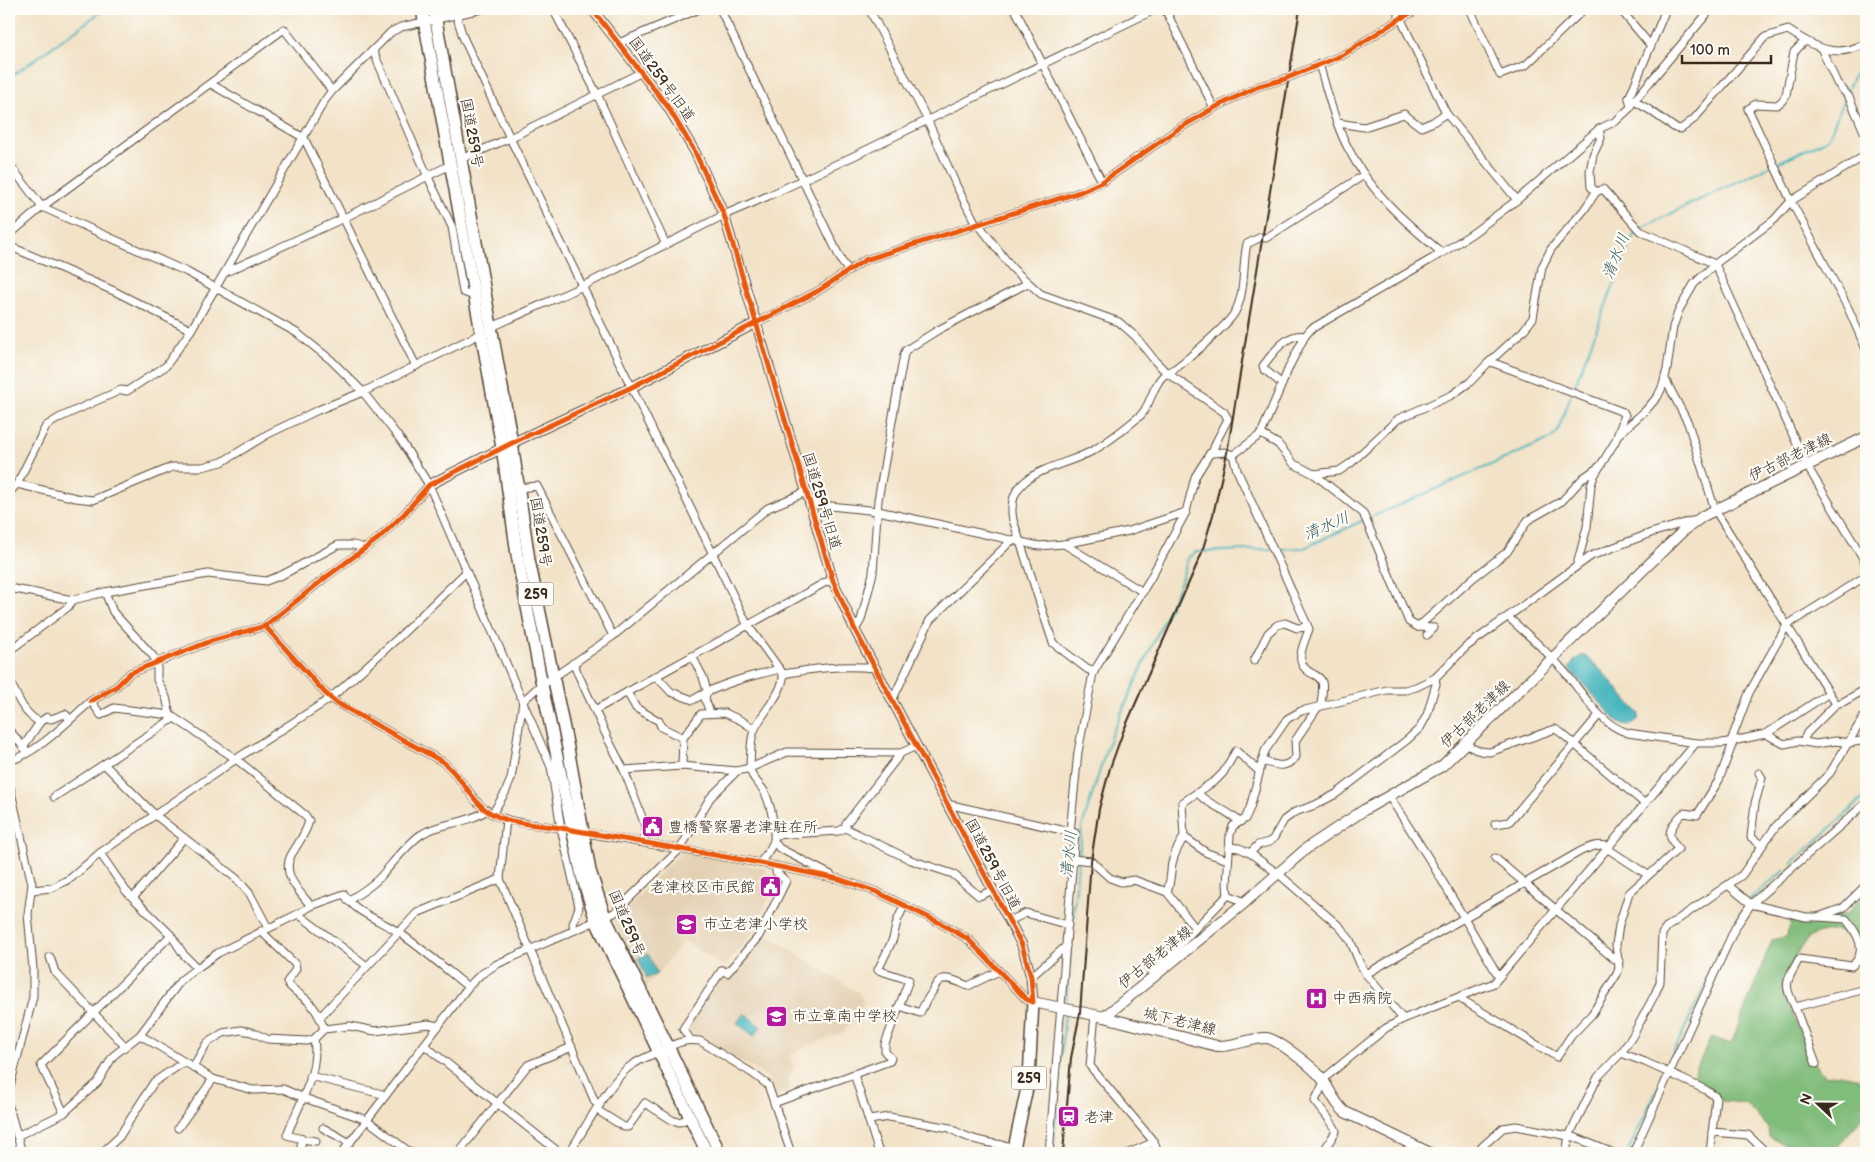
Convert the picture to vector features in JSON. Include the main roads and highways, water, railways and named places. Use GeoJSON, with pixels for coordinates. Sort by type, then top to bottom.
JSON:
{"type":"FeatureCollection","features":[{"type":"Feature","properties":{"kind":"highway","name":"国道259号"},"geometry":{"type":"LineString","coordinates":[[422,9],[432,16],[461,159],[492,327],[507,445],[517,556],[582,876],[657,1052],[706,1153]]}},
{"type":"Feature","properties":{"kind":"highway","name":"国道259号"},"geometry":{"type":"LineString","coordinates":[[432,16],[450,165],[480,334],[519,488],[529,560],[568,748],[600,919],[668,1047],[720,1153]]}},
{"type":"Feature","properties":{"kind":"highway","name":"259"},"geometry":{"type":"LineString","coordinates":[[1013,1150],[1029,1079],[1033,1002]]}},
{"type":"Feature","properties":{"kind":"main road","name":"伊古部老津線"},"geometry":{"type":"LineString","coordinates":[[1100,1016],[1147,983],[1243,904],[1307,848],[1388,796],[1442,766],[1467,744],[1682,532],[1703,516],[1866,437]]}},
{"type":"Feature","properties":{"kind":"main road","name":"城下老津線"},"geometry":{"type":"LineString","coordinates":[[1033,1002],[1100,1016],[1217,1046],[1227,1047],[1266,1038],[1276,1040],[1319,1074],[1336,1104],[1346,1112],[1430,1153]]}},
{"type":"Feature","properties":{"kind":"water"},"geometry":{"type":"Polygon","coordinates":[[[1581,656],[1586,656],[1603,672],[1639,714],[1634,724],[1625,725],[1618,722],[1569,669],[1574,661],[1581,656]]]}},
{"type":"Feature","properties":{"kind":"water"},"geometry":{"type":"Polygon","coordinates":[[[648,954],[657,974],[647,978],[638,958],[648,954]]]}},
{"type":"Feature","properties":{"kind":"water"},"geometry":{"type":"Polygon","coordinates":[[[744,1013],[761,1027],[754,1036],[737,1023],[744,1013]]]}},
{"type":"Feature","properties":{"kind":"waterway"},"geometry":{"type":"LineString","coordinates":[[9,78],[105,9]]}},
{"type":"Feature","properties":{"kind":"waterway","name":"清水川"},"geometry":{"type":"LineString","coordinates":[[1846,92],[1855,73],[1866,64]]}},
{"type":"Feature","properties":{"kind":"waterway","name":"清水川"},"geometry":{"type":"LineString","coordinates":[[1777,163],[1829,137],[1845,96]]}},
{"type":"Feature","properties":{"kind":"waterway","name":"清水川"},"geometry":{"type":"LineString","coordinates":[[1641,228],[1772,165]]}},
{"type":"Feature","properties":{"kind":"waterway","name":"清水川"},"geometry":{"type":"LineString","coordinates":[[1573,390],[1632,238],[1637,231]]}},
{"type":"Feature","properties":{"kind":"waterway","name":"清水川"},"geometry":{"type":"LineString","coordinates":[[1369,518],[1550,439],[1557,433],[1571,395]]}},
{"type":"Feature","properties":{"kind":"waterway","name":"清水川"},"geometry":{"type":"LineString","coordinates":[[1275,549],[1304,548],[1364,520]]}},
{"type":"Feature","properties":{"kind":"waterway","name":"清水川"},"geometry":{"type":"LineString","coordinates":[[1079,857],[1082,827],[1110,738],[1180,584],[1188,558],[1195,552],[1271,549]]}},
{"type":"Feature","properties":{"kind":"waterway"},"geometry":{"type":"LineString","coordinates":[[1792,863],[1866,796]]}},
{"type":"Feature","properties":{"kind":"waterway","name":"清水川"},"geometry":{"type":"LineString","coordinates":[[1066,1004],[1078,862]]}},
{"type":"Feature","properties":{"kind":"waterway"},"geometry":{"type":"LineString","coordinates":[[1750,899],[1785,870]]}},
{"type":"Feature","properties":{"kind":"waterway"},"geometry":{"type":"LineString","coordinates":[[1735,922],[1746,905]]}},
{"type":"Feature","properties":{"kind":"waterway"},"geometry":{"type":"LineString","coordinates":[[1666,1068],[1714,967]]}},
{"type":"Feature","properties":{"kind":"waterway","name":"清水川"},"geometry":{"type":"LineString","coordinates":[[1053,1153],[1065,1012]]}},
{"type":"Feature","properties":{"kind":"waterway"},"geometry":{"type":"LineString","coordinates":[[1627,1153],[1664,1075]]}},
{"type":"Feature","properties":{"kind":"railway"},"geometry":{"type":"LineString","coordinates":[[1063,1153],[1071,1058],[1080,1013],[1091,861],[1099,809],[1110,768],[1123,732],[1201,555],[1213,515],[1227,453],[1300,9]]}},
{"type":"Feature","properties":{"kind":"place","name":"豊橋警察署老津駐在所"},"geometry":{"type":"Point","coordinates":[652,827]}},
{"type":"Feature","properties":{"kind":"place","name":"老津校区市民館"},"geometry":{"type":"Point","coordinates":[771,887]}},
{"type":"Feature","properties":{"kind":"place","name":"市立老津小学校"},"geometry":{"type":"Point","coordinates":[687,924]}},
{"type":"Feature","properties":{"kind":"place","name":"中西病院"},"geometry":{"type":"Point","coordinates":[1316,998]}},
{"type":"Feature","properties":{"kind":"place","name":"市立章南中学校"},"geometry":{"type":"Point","coordinates":[776,1016]}},
{"type":"Feature","properties":{"kind":"place","name":"老津"},"geometry":{"type":"Point","coordinates":[1068,1117]}}]}
